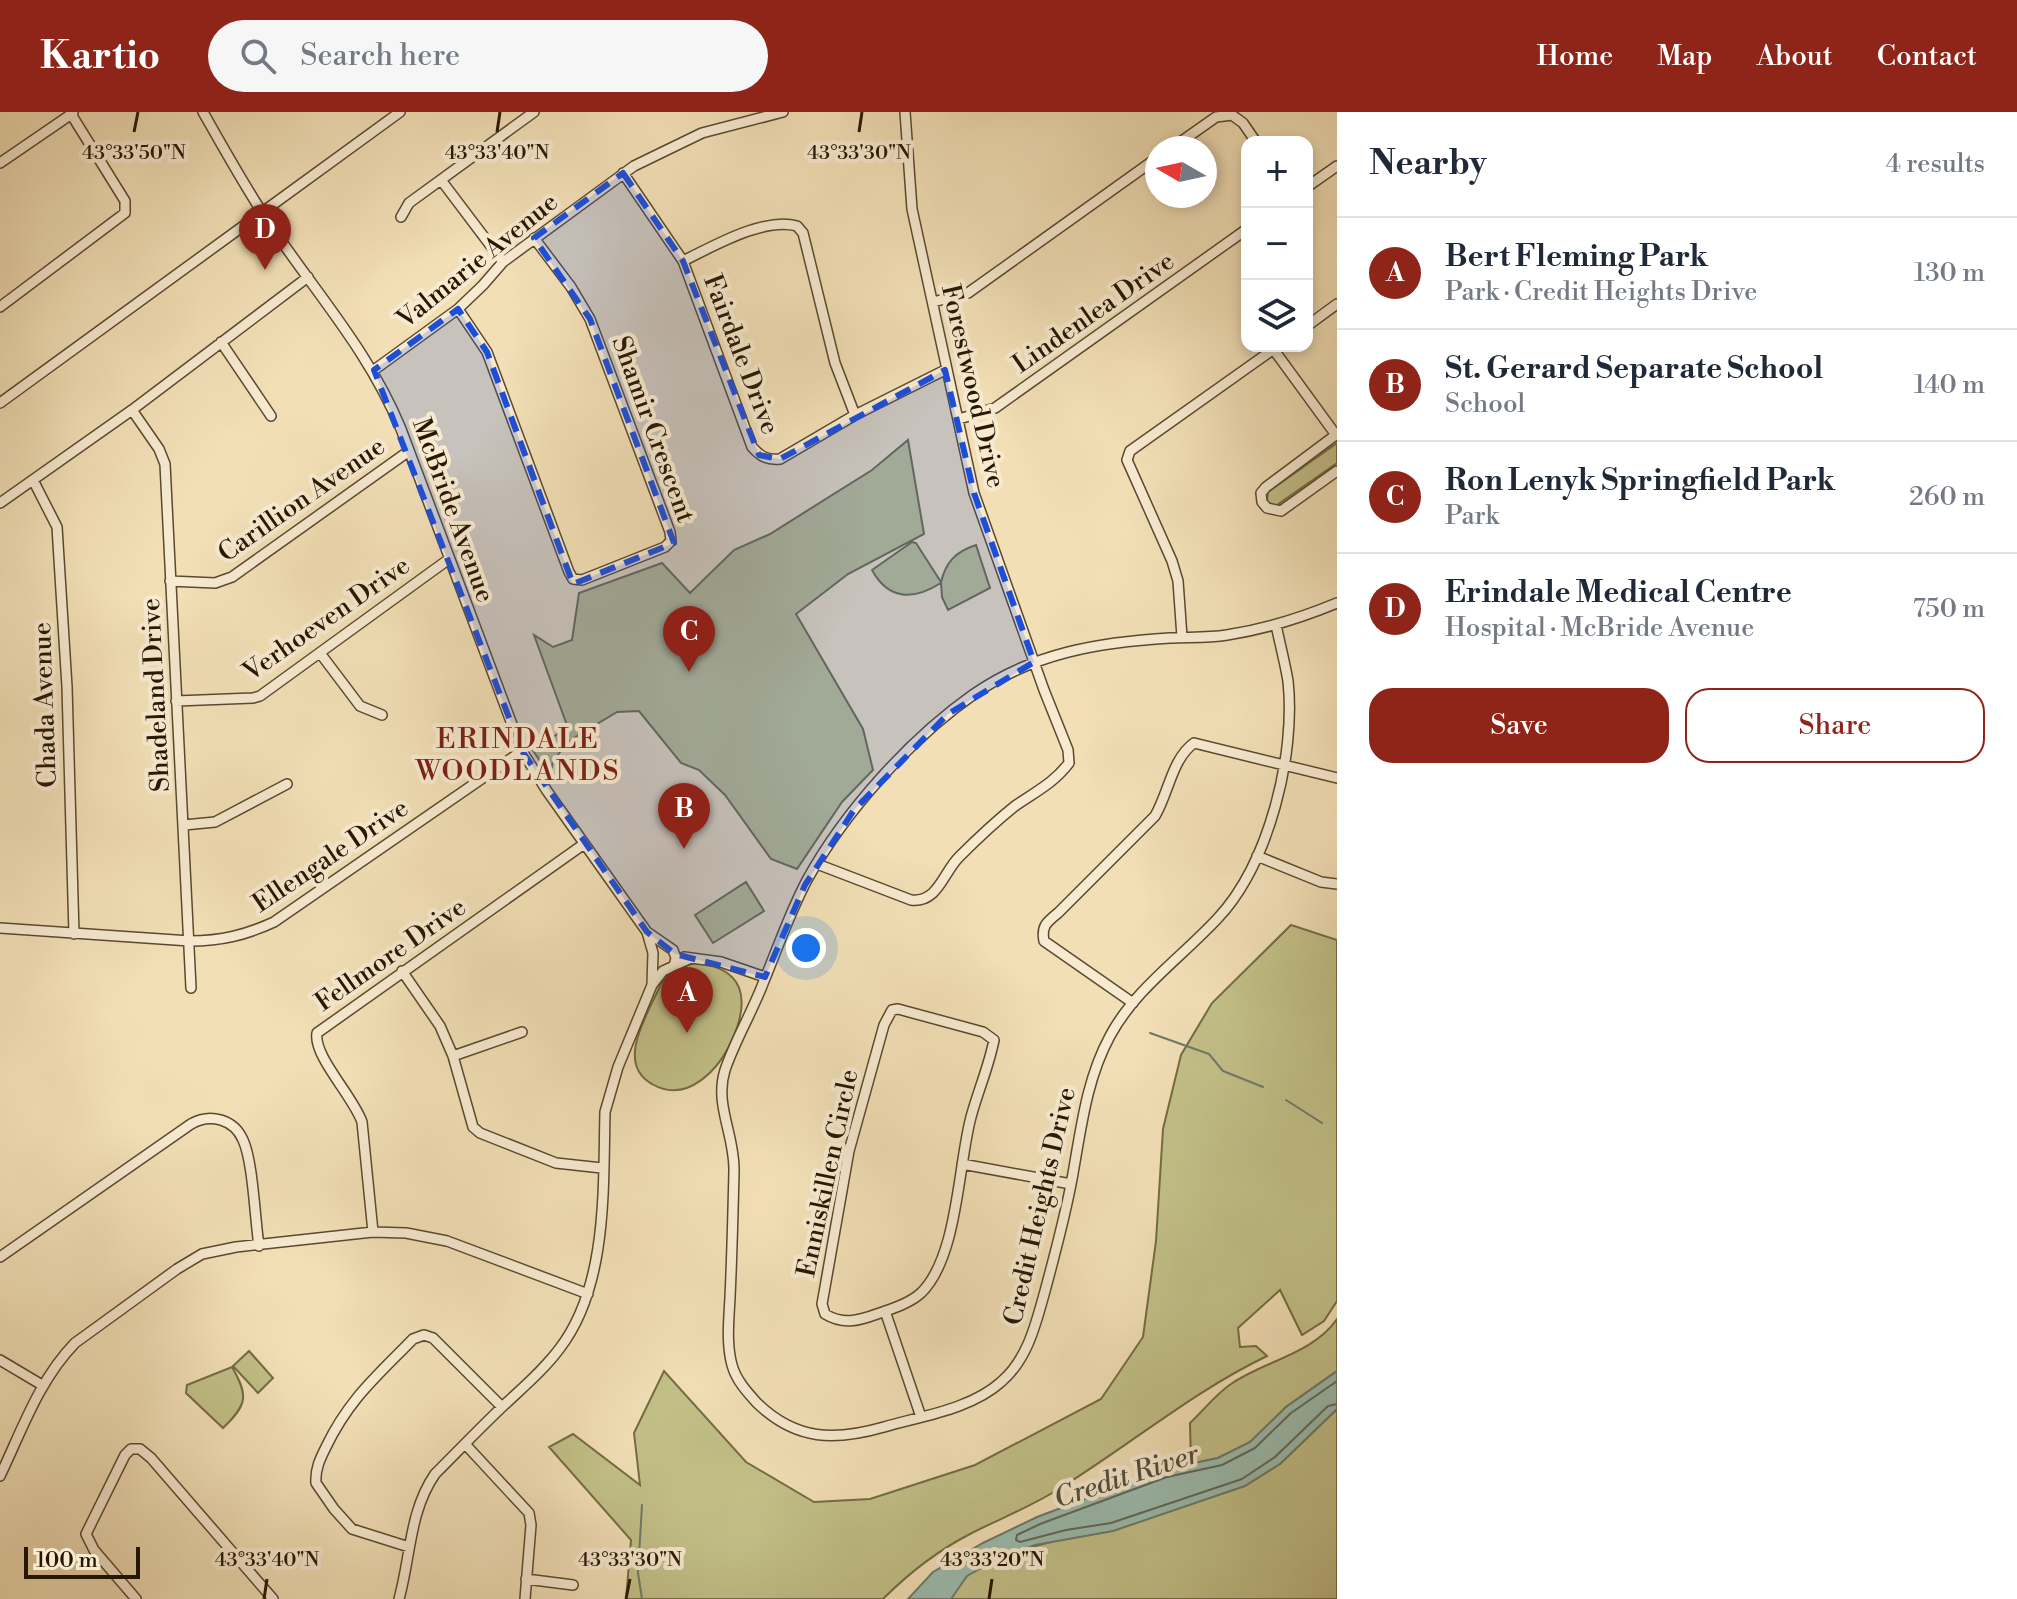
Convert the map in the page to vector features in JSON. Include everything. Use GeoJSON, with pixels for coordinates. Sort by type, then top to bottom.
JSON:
{"type":"FeatureCollection","features":[{"type":"Feature","properties":{"kind":"street","name":"McBride Avenue"},"geometry":{"type":"LineString","coordinates":[[203,112],[262,212],[374,370],[409,451],[522,751],[647,932],[666,946]]}},
{"type":"Feature","properties":{"kind":"street"},"geometry":{"type":"LineString","coordinates":[[0,403],[400,112]]}},
{"type":"Feature","properties":{"kind":"street"},"geometry":{"type":"LineString","coordinates":[[401,217],[409,203],[534,112]]}},
{"type":"Feature","properties":{"kind":"street","name":"Valmarie Avenue"},"geometry":{"type":"LineString","coordinates":[[374,370],[458,309],[503,262],[623,173],[702,133],[752,116],[783,112]]}},
{"type":"Feature","properties":{"kind":"street","name":"Forestwood Drive"},"geometry":{"type":"LineString","coordinates":[[817,864],[920,901],[933,895],[953,863],[983,832],[1057,779],[1069,763],[1068,750],[974,493],[912,209],[905,112]]}},
{"type":"Feature","properties":{"kind":"street"},"geometry":{"type":"LineString","coordinates":[[0,163],[73,113],[125,201],[125,213],[0,307]]}},
{"type":"Feature","properties":{"kind":"street"},"geometry":{"type":"LineString","coordinates":[[1189,136],[1216,117],[1232,115],[1243,123],[1252,136]]}},
{"type":"Feature","properties":{"kind":"street"},"geometry":{"type":"LineString","coordinates":[[1313,183],[1337,166]]}},
{"type":"Feature","properties":{"kind":"street"},"geometry":{"type":"LineString","coordinates":[[933,302],[968,293],[1145,167]]}},
{"type":"Feature","properties":{"kind":"street","name":"Fairdale Drive"},"geometry":{"type":"LineString","coordinates":[[623,173],[683,261],[752,447],[759,455],[769,460],[780,459],[855,415],[945,370]]}},
{"type":"Feature","properties":{"kind":"street"},"geometry":{"type":"LineString","coordinates":[[441,180],[503,262]]}},
{"type":"Feature","properties":{"kind":"street"},"geometry":{"type":"LineString","coordinates":[[683,261],[727,240],[778,223],[797,226],[803,233],[840,383],[855,415]]}},
{"type":"Feature","properties":{"kind":"street","name":"Lindenlea Drive"},"geometry":{"type":"LineString","coordinates":[[959,419],[995,408],[1241,233]]}},
{"type":"Feature","properties":{"kind":"street","name":"Shamir Crescent"},"geometry":{"type":"LineString","coordinates":[[458,309],[487,352],[573,579],[582,580],[665,547],[671,541],[670,532],[590,319],[571,287],[534,238]]}},
{"type":"Feature","properties":{"kind":"street"},"geometry":{"type":"LineString","coordinates":[[0,503],[132,410],[308,277]]}},
{"type":"Feature","properties":{"kind":"street"},"geometry":{"type":"LineString","coordinates":[[1313,322],[1337,304]]}},
{"type":"Feature","properties":{"kind":"street"},"geometry":{"type":"LineString","coordinates":[[221,342],[271,416]]}},
{"type":"Feature","properties":{"kind":"street"},"geometry":{"type":"LineString","coordinates":[[1182,637],[1178,581],[1172,561],[1127,460],[1130,451],[1270,352]]}},
{"type":"Feature","properties":{"kind":"street"},"geometry":{"type":"LineString","coordinates":[[1279,352],[1337,434],[1266,487],[1261,493],[1262,502],[1267,508],[1281,511],[1337,471]]}},
{"type":"Feature","properties":{"kind":"street","name":"Shadeland Drive"},"geometry":{"type":"LineString","coordinates":[[132,410],[159,449],[165,464],[191,988]]}},
{"type":"Feature","properties":{"kind":"street","name":"Carillion Avenue"},"geometry":{"type":"LineString","coordinates":[[170,581],[215,583],[232,577],[409,451]]}},
{"type":"Feature","properties":{"kind":"street","name":"Chada Avenue"},"geometry":{"type":"LineString","coordinates":[[33,480],[57,527],[67,687],[74,934]]}},
{"type":"Feature","properties":{"kind":"street","name":"Verhoeven Drive"},"geometry":{"type":"LineString","coordinates":[[176,701],[253,698],[449,559]]}},
{"type":"Feature","properties":{"kind":"street","name":"Credit Heights Drive"},"geometry":{"type":"LineString","coordinates":[[1276,625],[1288,684],[1284,766],[1265,839],[1223,913],[1133,1003],[1112,1032],[1093,1075],[1071,1184],[1033,1334],[1017,1363],[1004,1380],[985,1394],[857,1435],[815,1436],[786,1426],[763,1409],[745,1389],[733,1368],[728,1336],[735,1156],[720,1094],[727,1064],[794,908],[817,864],[854,810],[930,730],[983,688],[1034,662],[1091,645],[1222,636],[1276,625],[1337,603]]}},
{"type":"Feature","properties":{"kind":"street"},"geometry":{"type":"LineString","coordinates":[[320,653],[360,706],[382,715]]}},
{"type":"Feature","properties":{"kind":"street"},"geometry":{"type":"LineString","coordinates":[[1133,1003],[1044,941],[1042,933],[1045,923],[1155,816],[1181,752],[1194,743],[1337,778]]}},
{"type":"Feature","properties":{"kind":"street","name":"Ellengale Drive"},"geometry":{"type":"LineString","coordinates":[[0,928],[190,941],[220,941],[250,933],[274,922],[522,751]]}},
{"type":"Feature","properties":{"kind":"street"},"geometry":{"type":"LineString","coordinates":[[184,825],[215,822],[287,784]]}},
{"type":"Feature","properties":{"kind":"street","name":"Fellmore Drive"},"geometry":{"type":"LineString","coordinates":[[373,1232],[362,1122],[356,1106],[317,1048],[317,1033],[584,844]]}},
{"type":"Feature","properties":{"kind":"street"},"geometry":{"type":"LineString","coordinates":[[1257,856],[1321,882],[1337,884]]}},
{"type":"Feature","properties":{"kind":"street","name":"McBride Avenue"},"geometry":{"type":"LineString","coordinates":[[647,932],[653,953]]}},
{"type":"Feature","properties":{"kind":"street"},"geometry":{"type":"LineString","coordinates":[[652,985],[653,953],[658,947],[666,946],[675,954],[689,959],[721,962],[765,977]]}},
{"type":"Feature","properties":{"kind":"street"},"geometry":{"type":"LineString","coordinates":[[674,966],[675,954]]}},
{"type":"Feature","properties":{"kind":"street"},"geometry":{"type":"LineString","coordinates":[[399,1599],[415,1516],[435,1474],[562,1347],[588,1294],[598,1248],[605,1112],[609,1090],[652,985],[663,971],[689,959]]}},
{"type":"Feature","properties":{"kind":"street"},"geometry":{"type":"LineString","coordinates":[[653,965],[663,971]]}},
{"type":"Feature","properties":{"kind":"street"},"geometry":{"type":"LineString","coordinates":[[402,971],[440,1026],[453,1056],[473,1127],[480,1133],[556,1163],[602,1168]]}},
{"type":"Feature","properties":{"kind":"street","name":"Enniskillen Circle"},"geometry":{"type":"LineString","coordinates":[[898,1009],[983,1032],[994,1040],[971,1117],[949,1234],[937,1271],[919,1295],[885,1311],[859,1321],[844,1322],[825,1314],[822,1304],[849,1151],[884,1025],[892,1010],[898,1009]]}},
{"type":"Feature","properties":{"kind":"street"},"geometry":{"type":"LineString","coordinates":[[453,1056],[522,1032]]}},
{"type":"Feature","properties":{"kind":"street"},"geometry":{"type":"LineString","coordinates":[[0,1257],[191,1124],[205,1118],[230,1124],[244,1142],[259,1246]]}},
{"type":"Feature","properties":{"kind":"street"},"geometry":{"type":"LineString","coordinates":[[962,1164],[1071,1184]]}},
{"type":"Feature","properties":{"kind":"street"},"geometry":{"type":"LineString","coordinates":[[0,1476],[42,1385],[75,1343],[202,1254],[236,1247],[373,1232],[406,1233],[447,1241],[588,1294]]}},
{"type":"Feature","properties":{"kind":"street"},"geometry":{"type":"LineString","coordinates":[[885,1311],[921,1417]]}},
{"type":"Feature","properties":{"kind":"street"},"geometry":{"type":"LineString","coordinates":[[409,1547],[352,1529],[344,1523],[316,1483],[319,1461],[344,1413],[359,1392],[413,1339],[424,1335],[433,1338],[502,1407]]}},
{"type":"Feature","properties":{"kind":"street"},"geometry":{"type":"LineString","coordinates":[[0,1360],[42,1385]]}},
{"type":"Feature","properties":{"kind":"street"},"geometry":{"type":"LineString","coordinates":[[465,1444],[529,1513],[531,1525],[525,1599]]}},
{"type":"Feature","properties":{"kind":"street"},"geometry":{"type":"LineString","coordinates":[[136,1599],[94,1550],[86,1534],[125,1455],[131,1449],[140,1449],[151,1458],[267,1597]]}},
{"type":"Feature","properties":{"kind":"street"},"geometry":{"type":"LineString","coordinates":[[526,1579],[573,1585]]}},
{"type":"Feature","properties":{"kind":"highlighted area"},"geometry":{"type":"Polygon","coordinates":[[[623,173],[683,261],[759,455],[780,459],[945,370],[974,493],[1034,662],[948,714],[854,810],[805,885],[765,977],[675,954],[647,932],[522,751],[374,370],[458,309],[487,352],[573,584],[674,543],[590,319],[534,238],[623,173]]]}},
{"type":"Feature","properties":{"kind":"shaded area"},"geometry":{"type":"Polygon","coordinates":[[[908,440],[924,534],[848,574],[796,614],[863,729],[873,770],[842,802],[797,869],[771,859],[725,795],[699,770],[681,763],[639,711],[617,712],[569,741],[553,761],[550,776],[532,749],[568,728],[534,635],[553,647],[572,640],[579,593],[662,563],[690,593],[734,550],[770,534],[872,470],[908,440]]]}},
{"type":"Feature","properties":{"kind":"shaded area"},"geometry":{"type":"Polygon","coordinates":[[[1337,443],[1337,463],[1277,505],[1267,501],[1268,492],[1337,443]]]}},
{"type":"Feature","properties":{"kind":"shaded area"},"geometry":{"type":"Polygon","coordinates":[[[912,542],[916,543],[941,582],[952,559],[976,545],[990,588],[948,610],[942,597],[941,583],[912,595],[886,588],[872,570],[912,542]]]}},
{"type":"Feature","properties":{"kind":"shaded area"},"geometry":{"type":"Polygon","coordinates":[[[746,882],[764,911],[713,943],[695,915],[746,882]]]}},
{"type":"Feature","properties":{"kind":"shaded area"},"geometry":{"type":"Polygon","coordinates":[[[1291,925],[1337,940],[1337,1301],[1324,1321],[1302,1335],[1280,1290],[1238,1328],[1240,1347],[1256,1346],[1267,1356],[1188,1401],[1051,1494],[946,1548],[913,1571],[883,1599],[626,1599],[631,1540],[549,1447],[573,1434],[640,1485],[634,1433],[664,1371],[746,1462],[814,1502],[870,1499],[975,1465],[1101,1399],[1143,1337],[1156,1241],[1163,1129],[1181,1055],[1212,1003],[1291,925]]]}},
{"type":"Feature","properties":{"kind":"shaded area"},"geometry":{"type":"Polygon","coordinates":[[[696,963],[712,966],[733,978],[741,998],[738,1023],[727,1049],[711,1071],[690,1087],[665,1089],[641,1075],[635,1051],[638,1037],[664,979],[676,970],[696,963]]]}},
{"type":"Feature","properties":{"kind":"shaded area"},"geometry":{"type":"Polygon","coordinates":[[[1337,1319],[1337,1371],[1286,1407],[1251,1442],[1218,1458],[1191,1464],[1190,1423],[1225,1388],[1315,1341],[1337,1319]]]}},
{"type":"Feature","properties":{"kind":"shaded area"},"geometry":{"type":"Polygon","coordinates":[[[249,1351],[273,1378],[258,1393],[233,1366],[249,1351]]]}},
{"type":"Feature","properties":{"kind":"shaded area"},"geometry":{"type":"Polygon","coordinates":[[[232,1367],[241,1386],[243,1400],[237,1413],[223,1428],[186,1393],[187,1385],[232,1367]]]}},
{"type":"Feature","properties":{"kind":"shaded area"},"geometry":{"type":"Polygon","coordinates":[[[1337,1409],[1337,1599],[951,1599],[966,1577],[1000,1557],[1068,1538],[1280,1464],[1337,1409]]]}},
{"type":"Feature","properties":{"kind":"water","name":"Credit River"},"geometry":{"type":"Polygon","coordinates":[[[1337,1371],[1337,1409],[1280,1464],[1245,1486],[1113,1531],[1035,1545],[994,1561],[967,1576],[951,1599],[908,1599],[933,1572],[1037,1517],[1165,1469],[1218,1458],[1250,1442],[1286,1407],[1337,1371]]]}},
{"type":"Feature","properties":{"kind":"waterway"},"geometry":{"type":"LineString","coordinates":[[1150,1033],[1209,1054],[1223,1071],[1263,1087]]}},
{"type":"Feature","properties":{"kind":"waterway"},"geometry":{"type":"LineString","coordinates":[[1286,1100],[1322,1123]]}},
{"type":"Feature","properties":{"kind":"waterway"},"geometry":{"type":"LineString","coordinates":[[642,1505],[638,1573],[642,1599]]}},
{"type":"Feature","properties":{"kind":"place","name":"Erindale Medical Centre"},"geometry":{"type":"Point","coordinates":[265,270]}},
{"type":"Feature","properties":{"kind":"place","name":"Ron Lenyk Springfield Park"},"geometry":{"type":"Point","coordinates":[689,672]}},
{"type":"Feature","properties":{"kind":"place","name":"St. Gerard Separate School"},"geometry":{"type":"Point","coordinates":[684,849]}},
{"type":"Feature","properties":{"kind":"place","name":"Bert Fleming Park"},"geometry":{"type":"Point","coordinates":[687,1033]}},
{"type":"Feature","properties":{"kind":"district","name":"ERINDALE WOODLANDS"},"geometry":{"type":"Point","coordinates":[518,754]}}]}
